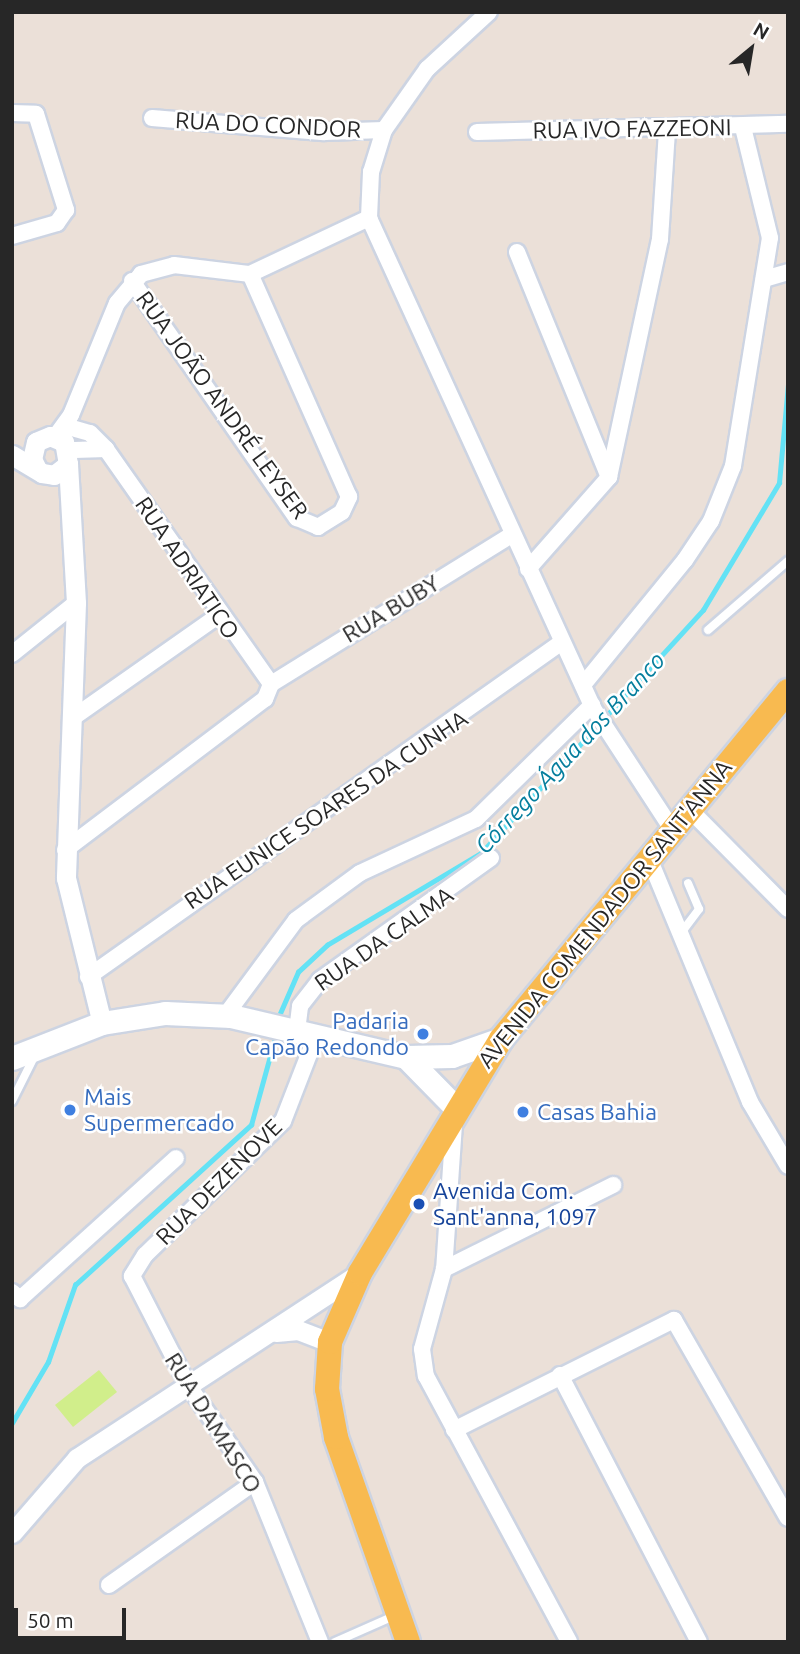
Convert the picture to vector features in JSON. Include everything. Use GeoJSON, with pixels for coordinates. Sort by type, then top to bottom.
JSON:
{"type":"FeatureCollection","features":[{"type":"Feature","properties":{"kind":"main road","name":"AVENIDA COMENDADOR SANT'ANNA"},"geometry":{"type":"LineString","coordinates":[[408,1642],[394,1615],[336,1437],[327,1390],[330,1342],[360,1273],[455,1107],[501,1039],[688,808],[788,691]]}},
{"type":"Feature","properties":{"kind":"main road"},"geometry":{"type":"LineString","coordinates":[[12,1058],[102,1023],[165,1013],[228,1016],[405,1057],[452,1056],[501,1039]]}},
{"type":"Feature","properties":{"kind":"main road"},"geometry":{"type":"LineString","coordinates":[[405,1057],[455,1107]]}},
{"type":"Feature","properties":{"kind":"main road","name":"AVENIDA COMENDADOR SANT'ANNA"},"geometry":{"type":"LineString","coordinates":[[394,1615],[422,1642]]}},
{"type":"Feature","properties":{"kind":"street"},"geometry":{"type":"LineString","coordinates":[[492,14],[428,69],[384,130],[371,172],[369,218],[511,535],[592,706],[605,732],[672,829]]}},
{"type":"Feature","properties":{"kind":"street"},"geometry":{"type":"LineString","coordinates":[[12,113],[36,114],[66,210],[57,223],[12,236]]}},
{"type":"Feature","properties":{"kind":"street","name":"RUA DO CONDOR"},"geometry":{"type":"LineString","coordinates":[[152,118],[324,132],[384,130]]}},
{"type":"Feature","properties":{"kind":"street","name":"RUA IVO FAZZEONI"},"geometry":{"type":"LineString","coordinates":[[477,132],[667,130],[788,124]]}},
{"type":"Feature","properties":{"kind":"street"},"geometry":{"type":"LineString","coordinates":[[583,685],[685,560],[722,498],[764,279],[769,212],[743,127]]}},
{"type":"Feature","properties":{"kind":"street"},"geometry":{"type":"LineString","coordinates":[[528,569],[609,477],[660,239],[667,130]]}},
{"type":"Feature","properties":{"kind":"street"},"geometry":{"type":"LineString","coordinates":[[69,524],[39,471],[32,453],[60,433],[89,366],[132,281],[174,265],[250,274],[369,218]]}},
{"type":"Feature","properties":{"kind":"street"},"geometry":{"type":"LineString","coordinates":[[517,252],[609,477]]}},
{"type":"Feature","properties":{"kind":"street"},"geometry":{"type":"LineString","coordinates":[[764,279],[788,272]]}},
{"type":"Feature","properties":{"kind":"street","name":"RUA JOÃO ANDRÉ LEYSER"},"geometry":{"type":"LineString","coordinates":[[132,281],[297,518],[318,527],[342,512],[349,497],[250,274]]}},
{"type":"Feature","properties":{"kind":"street"},"geometry":{"type":"LineString","coordinates":[[12,446],[60,433]]}},
{"type":"Feature","properties":{"kind":"street"},"geometry":{"type":"LineString","coordinates":[[60,433],[70,457],[69,524],[76,603],[74,718],[65,850],[88,978],[102,1023]]}},
{"type":"Feature","properties":{"kind":"street","name":"RUA ADRIATICO"},"geometry":{"type":"LineString","coordinates":[[60,433],[106,449],[219,615],[271,684]]}},
{"type":"Feature","properties":{"kind":"street"},"geometry":{"type":"LineString","coordinates":[[12,455],[39,471],[54,475],[70,457],[106,449]]}},
{"type":"Feature","properties":{"kind":"street","name":"RUA BUBY"},"geometry":{"type":"LineString","coordinates":[[271,684],[511,535]]}},
{"type":"Feature","properties":{"kind":"street"},"geometry":{"type":"LineString","coordinates":[[12,654],[76,603]]}},
{"type":"Feature","properties":{"kind":"street"},"geometry":{"type":"LineString","coordinates":[[74,718],[219,615]]}},
{"type":"Feature","properties":{"kind":"street","name":"RUA EUNICE SOARES DA CUNHA"},"geometry":{"type":"LineString","coordinates":[[88,978],[562,642]]}},
{"type":"Feature","properties":{"kind":"street"},"geometry":{"type":"LineString","coordinates":[[65,850],[245,716],[265,699],[271,684]]}},
{"type":"Feature","properties":{"kind":"street"},"geometry":{"type":"LineString","coordinates":[[228,1016],[296,920],[360,873],[476,819],[592,706]]}},
{"type":"Feature","properties":{"kind":"street"},"geometry":{"type":"LineString","coordinates":[[688,808],[788,909]]}},
{"type":"Feature","properties":{"kind":"street","name":"RUA DA CALMA"},"geometry":{"type":"LineString","coordinates":[[301,1032],[300,1006],[320,980],[491,858]]}},
{"type":"Feature","properties":{"kind":"street"},"geometry":{"type":"LineString","coordinates":[[649,858],[750,1102],[788,1166]]}},
{"type":"Feature","properties":{"kind":"street","name":"RUA DEZENOVE"},"geometry":{"type":"LineString","coordinates":[[132,1284],[145,1255],[283,1121],[301,1032]]}},
{"type":"Feature","properties":{"kind":"street"},"geometry":{"type":"LineString","coordinates":[[455,1107],[444,1269],[422,1349],[426,1376],[569,1642]]}},
{"type":"Feature","properties":{"kind":"street"},"geometry":{"type":"LineString","coordinates":[[16,1296],[176,1158]]}},
{"type":"Feature","properties":{"kind":"street"},"geometry":{"type":"LineString","coordinates":[[444,1269],[613,1185]]}},
{"type":"Feature","properties":{"kind":"street"},"geometry":{"type":"LineString","coordinates":[[12,1533],[77,1458],[275,1332],[360,1273]]}},
{"type":"Feature","properties":{"kind":"street","name":"RUA DAMASCO"},"geometry":{"type":"LineString","coordinates":[[132,1284],[188,1385],[255,1482],[320,1642]]}},
{"type":"Feature","properties":{"kind":"street"},"geometry":{"type":"LineString","coordinates":[[454,1430],[662,1322],[682,1325],[788,1518]]}},
{"type":"Feature","properties":{"kind":"street"},"geometry":{"type":"LineString","coordinates":[[275,1332],[298,1330],[330,1342]]}},
{"type":"Feature","properties":{"kind":"street"},"geometry":{"type":"LineString","coordinates":[[560,1375],[699,1642]]}},
{"type":"Feature","properties":{"kind":"street"},"geometry":{"type":"LineString","coordinates":[[109,1586],[255,1482]]}},
{"type":"Feature","properties":{"kind":"lane"},"geometry":{"type":"LineString","coordinates":[[708,630],[788,561]]}},
{"type":"Feature","properties":{"kind":"lane"},"geometry":{"type":"LineString","coordinates":[[679,934],[699,909],[688,883]]}},
{"type":"Feature","properties":{"kind":"lane"},"geometry":{"type":"LineString","coordinates":[[12,1101],[39,1047]]}},
{"type":"Feature","properties":{"kind":"lane"},"geometry":{"type":"LineString","coordinates":[[335,1642],[394,1615]]}},
{"type":"Feature","properties":{"kind":"green space"},"geometry":{"type":"Polygon","coordinates":[[[99,1370],[117,1392],[73,1427],[55,1405],[99,1370]]]}},
{"type":"Feature","properties":{"kind":"waterway","name":"Córrego Água dos Branco"},"geometry":{"type":"LineString","coordinates":[[278,1018],[298,972],[327,945],[481,853],[703,610],[779,483],[788,385]]}},
{"type":"Feature","properties":{"kind":"waterway","name":"Córrego Água dos Branco"},"geometry":{"type":"LineString","coordinates":[[12,1423],[48,1362],[75,1285],[251,1125],[276,1034]]}},
{"type":"Feature","properties":{"kind":"place","name":"Padaria Capão Redondo"},"geometry":{"type":"Point","coordinates":[423,1034]}},
{"type":"Feature","properties":{"kind":"place","name":"Mais Supermercado"},"geometry":{"type":"Point","coordinates":[70,1110]}},
{"type":"Feature","properties":{"kind":"place","name":"Casas Bahia"},"geometry":{"type":"Point","coordinates":[523,1112]}},
{"type":"Feature","properties":{"kind":"place","name":"Avenida Com. Sant'anna, 1097"},"geometry":{"type":"Point","coordinates":[419,1204]}}]}
